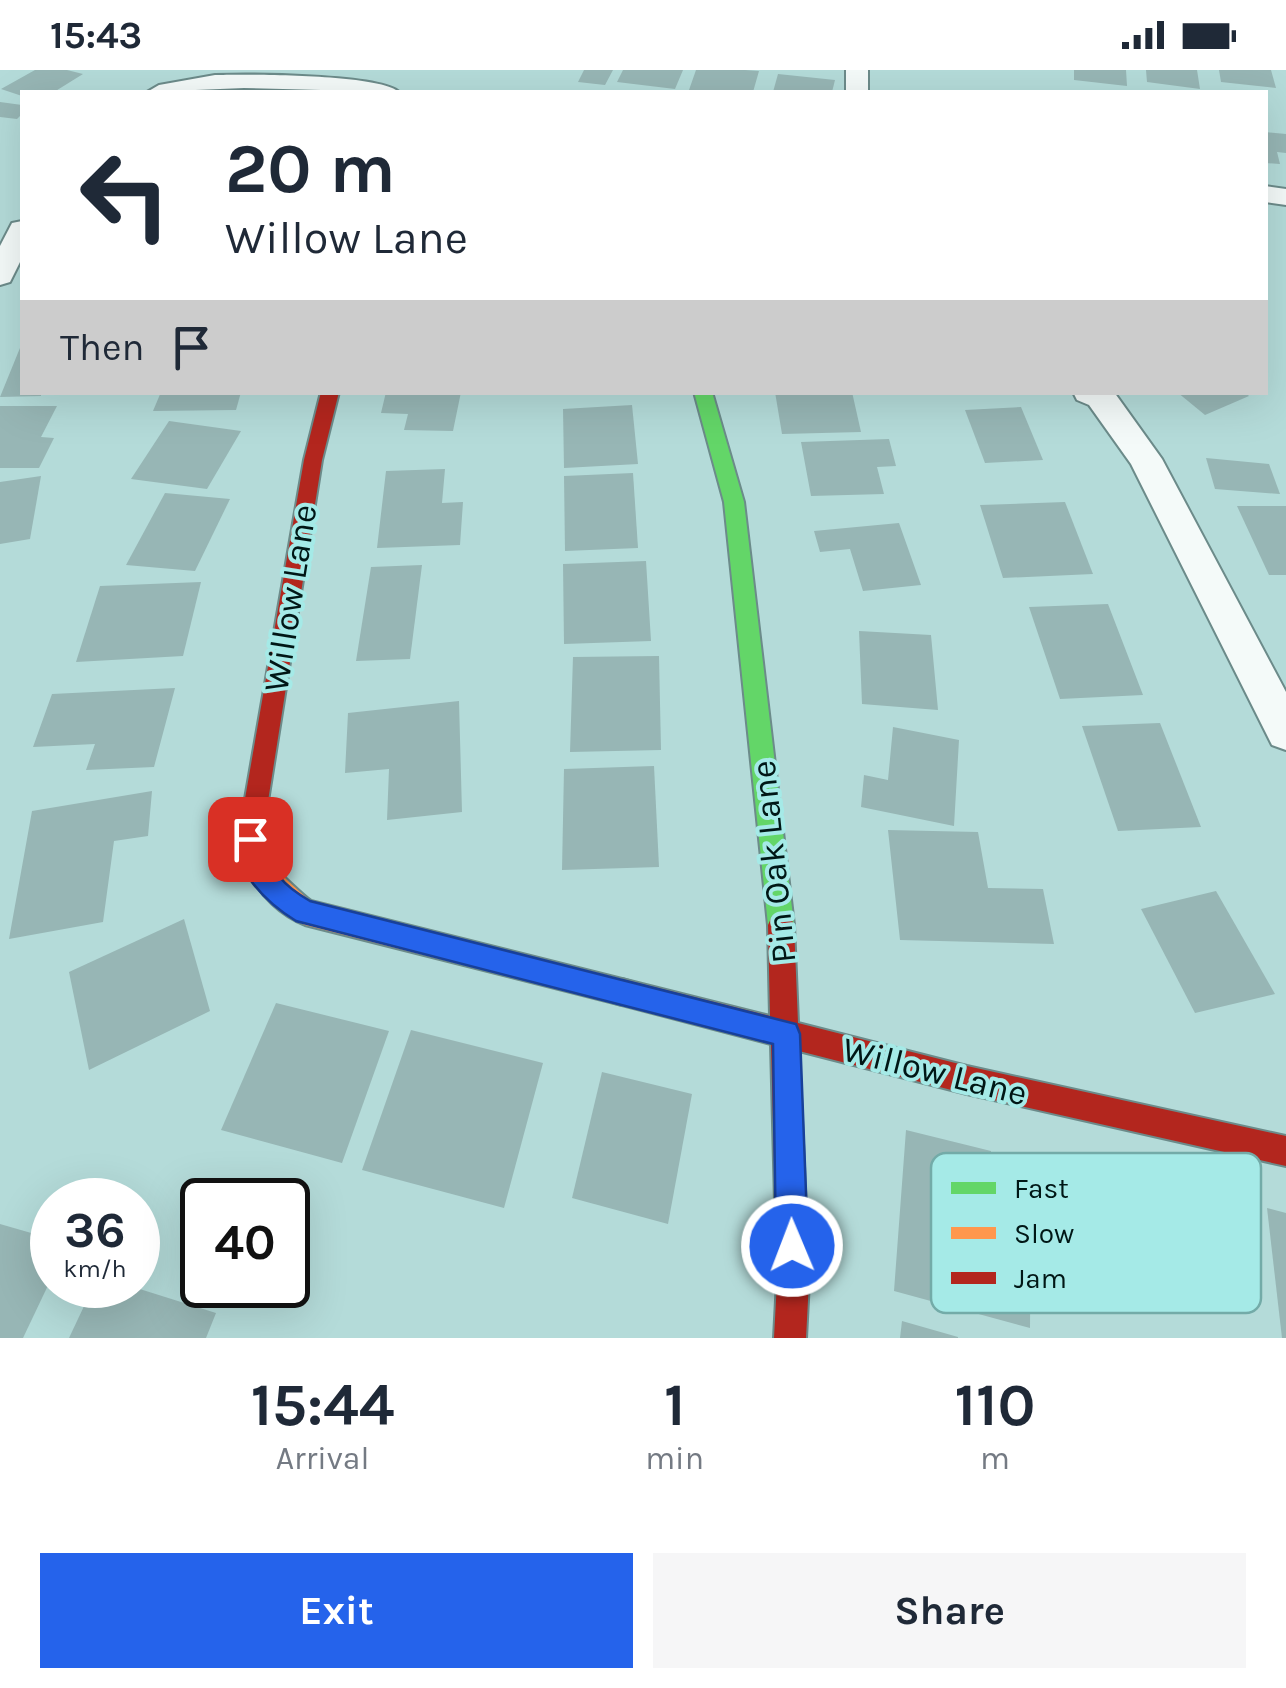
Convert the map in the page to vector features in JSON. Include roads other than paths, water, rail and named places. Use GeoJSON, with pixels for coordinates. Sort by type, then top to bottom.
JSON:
{"type":"FeatureCollection","features":[{"type":"Feature","properties":{"kind":"street"},"geometry":{"type":"LineString","coordinates":[[167,90],[186,85],[264,80],[366,90]]}},
{"type":"Feature","properties":{"kind":"street"},"geometry":{"type":"LineString","coordinates":[[7,265],[20,234]]}},
{"type":"Feature","properties":{"kind":"street","name":"Willow Lane"},"geometry":{"type":"LineString","coordinates":[[329,395],[313,460],[250,839],[254,861],[279,897],[305,912],[967,1080],[1286,1151]]}},
{"type":"Feature","properties":{"kind":"street","name":"Pin Oak Lane"},"geometry":{"type":"LineString","coordinates":[[704,395],[734,502],[785,956],[793,1281],[790,1338]]}},
{"type":"Feature","properties":{"kind":"street"},"geometry":{"type":"LineString","coordinates":[[1095,395],[1145,459],[1286,732]]}}]}
